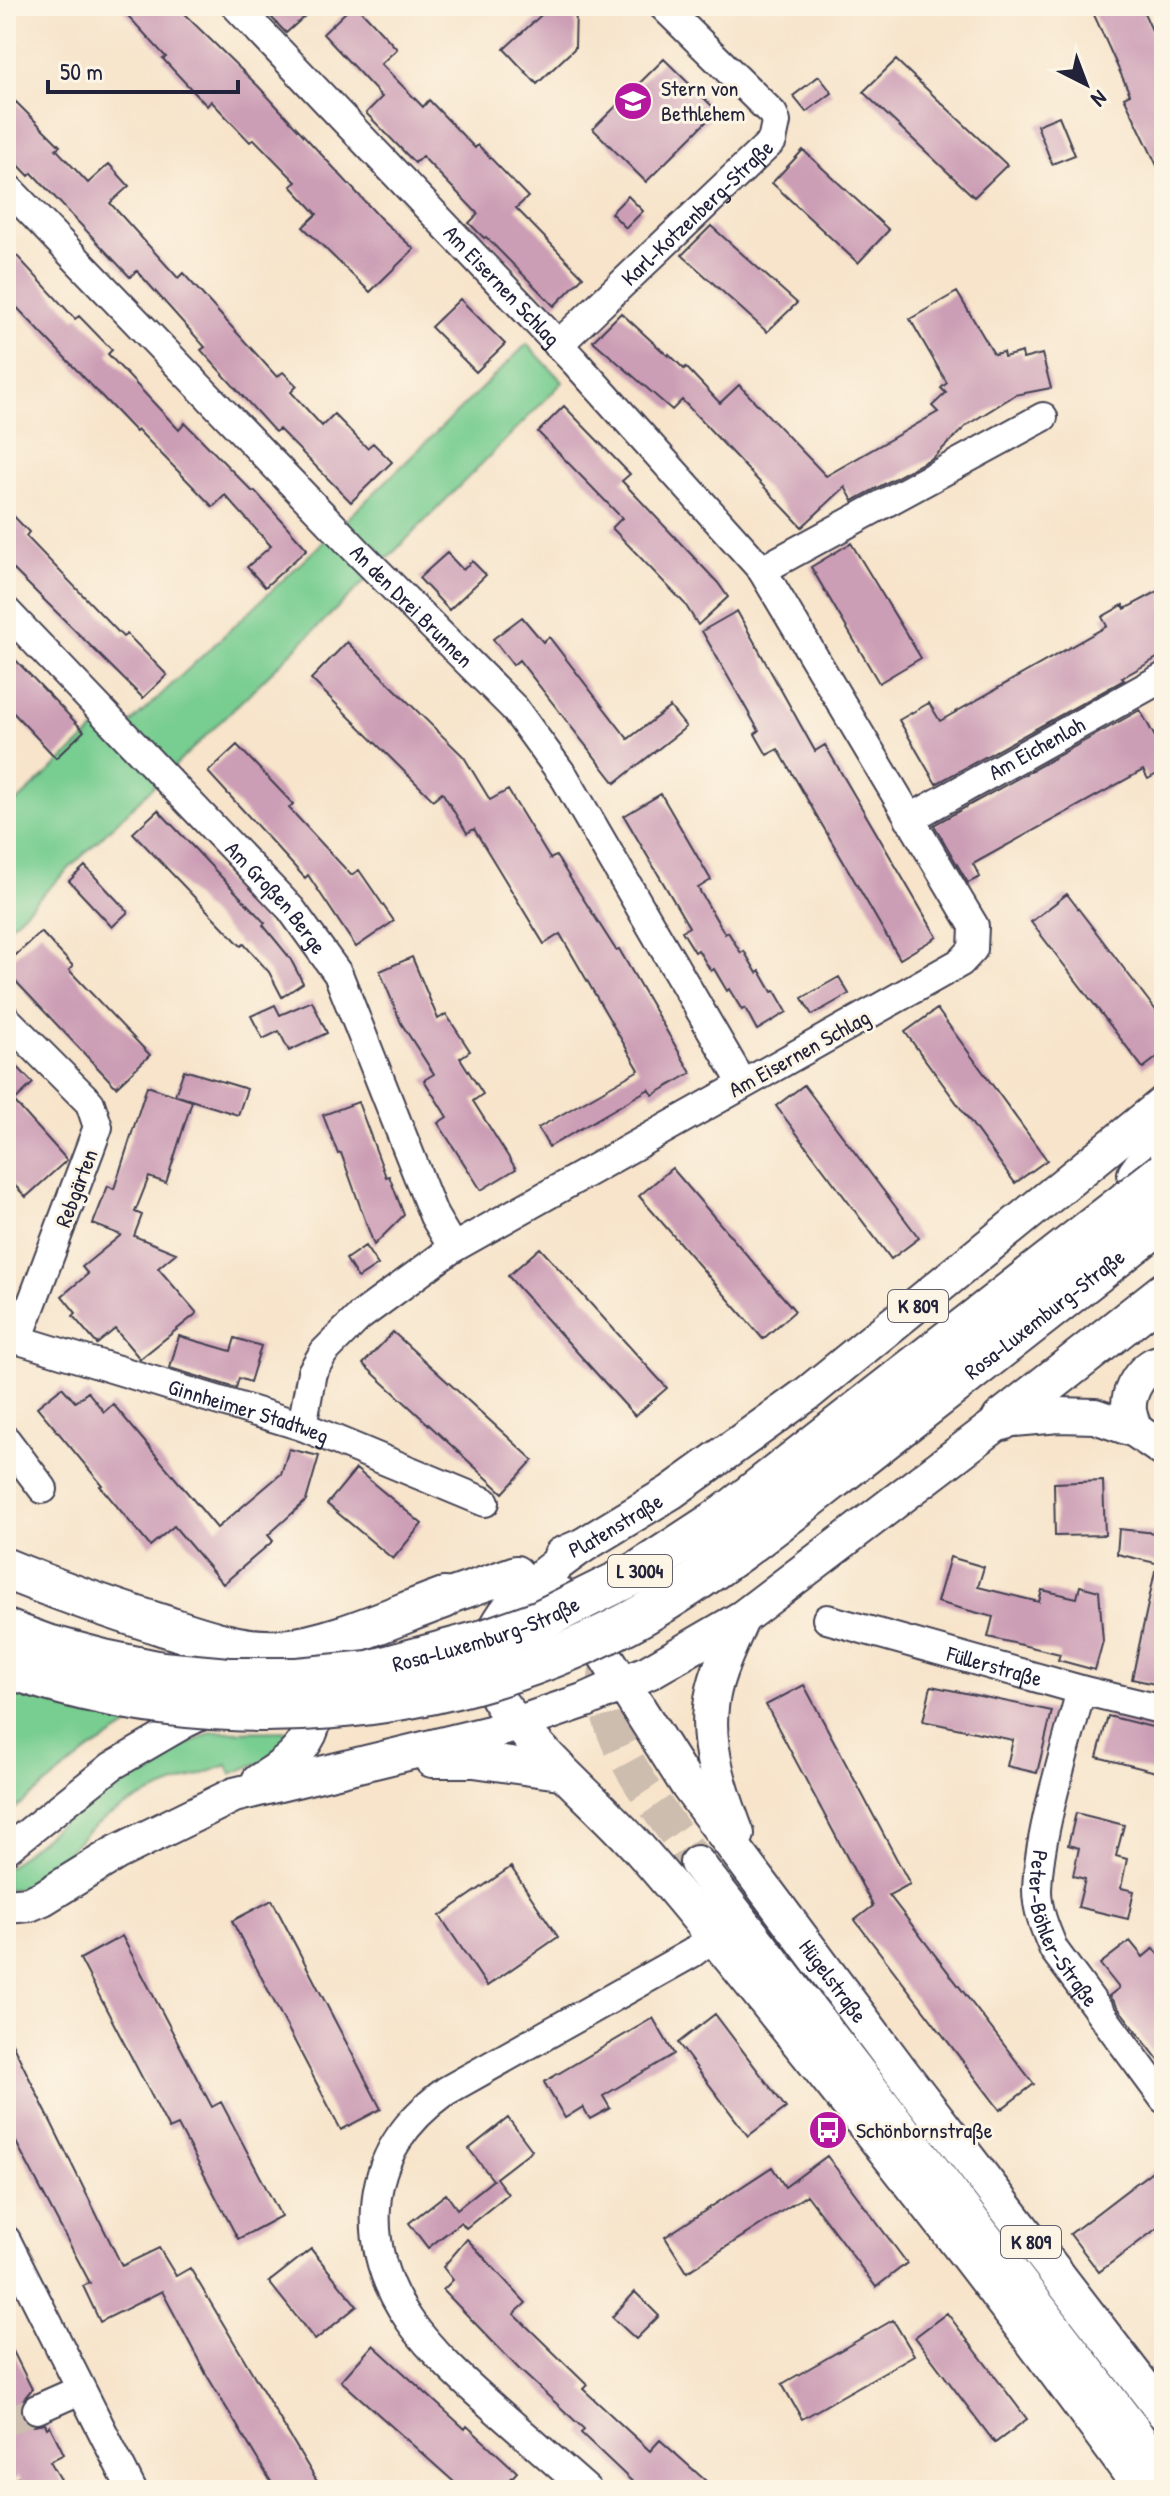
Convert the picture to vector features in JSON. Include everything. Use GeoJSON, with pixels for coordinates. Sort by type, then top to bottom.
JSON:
{"type":"FeatureCollection","features":[{"type":"Feature","properties":{"kind":"highway","name":"Rosa-Luxemburg-Straße"},"geometry":{"type":"LineString","coordinates":[[6,1630],[104,1660],[162,1672],[228,1678],[297,1678],[369,1671],[484,1640],[541,1620],[638,1572],[725,1515],[1149,1173]]}},
{"type":"Feature","properties":{"kind":"highway","name":"Rosa-Luxemburg-Straße"},"geometry":{"type":"LineString","coordinates":[[6,1667],[102,1695],[167,1705],[233,1711],[316,1710],[380,1703],[436,1692],[496,1676],[571,1649],[643,1614],[748,1545],[1164,1220]]}},
{"type":"Feature","properties":{"kind":"highway"},"geometry":{"type":"LineString","coordinates":[[1002,1420],[1164,1293]]}},
{"type":"Feature","properties":{"kind":"highway"},"geometry":{"type":"LineString","coordinates":[[6,1569],[74,1597],[194,1636],[291,1660],[336,1637],[444,1598]]}},
{"type":"Feature","properties":{"kind":"main road","name":"Platenstraße"},"geometry":{"type":"LineString","coordinates":[[444,1598],[582,1546],[671,1492],[819,1385],[1164,1103]]}},
{"type":"Feature","properties":{"kind":"main road"},"geometry":{"type":"LineString","coordinates":[[1149,1173],[1164,1133]]}},
{"type":"Feature","properties":{"kind":"main road"},"geometry":{"type":"LineString","coordinates":[[1135,1430],[1129,1409],[1134,1386],[1146,1370],[1158,1362],[1164,1362]]}},
{"type":"Feature","properties":{"kind":"main road"},"geometry":{"type":"LineString","coordinates":[[234,1795],[518,1724],[622,1685],[742,1618],[1002,1420],[1059,1415],[1095,1416],[1135,1430],[1164,1450]]}},
{"type":"Feature","properties":{"kind":"main road","name":"K 809"},"geometry":{"type":"LineString","coordinates":[[582,1546],[534,1583],[504,1612],[494,1630],[488,1654],[491,1683],[499,1701],[560,1772],[640,1850],[713,1937],[871,2133],[1142,2490]]}},
{"type":"Feature","properties":{"kind":"main road","name":"Hügelstraße"},"geometry":{"type":"LineString","coordinates":[[495,1581],[512,1580],[547,1586],[563,1594],[573,1605],[688,1786],[1164,2413]]}},
{"type":"Feature","properties":{"kind":"main road","name":"K 809"},"geometry":{"type":"LineString","coordinates":[[742,1618],[716,1683],[710,1731],[726,1806],[750,1868]]}},
{"type":"Feature","properties":{"kind":"main road"},"geometry":{"type":"LineString","coordinates":[[6,1906],[29,1904],[43,1898],[116,1853],[234,1795],[274,1772],[304,1748],[311,1733],[311,1689],[291,1660]]}},
{"type":"Feature","properties":{"kind":"main road"},"geometry":{"type":"LineString","coordinates":[[383,1759],[474,1760],[560,1772]]}},
{"type":"Feature","properties":{"kind":"main road","name":"K 809"},"geometry":{"type":"LineString","coordinates":[[697,1863],[1130,2426],[1164,2475]]}},
{"type":"Feature","properties":{"kind":"street","name":"Am Eisernen Schlag"},"geometry":{"type":"LineString","coordinates":[[236,6],[558,345],[762,570],[974,926],[973,949],[961,962],[453,1248],[359,1317],[324,1352],[312,1372],[302,1426]]}},
{"type":"Feature","properties":{"kind":"street","name":"Karl-Kotzenberg-Straße"},"geometry":{"type":"LineString","coordinates":[[558,345],[772,141],[776,122],[773,114],[663,6]]}},
{"type":"Feature","properties":{"kind":"street","name":"An den Drei Brunnen"},"geometry":{"type":"LineString","coordinates":[[6,186],[360,554],[514,708],[565,778],[743,1084]]}},
{"type":"Feature","properties":{"kind":"street"},"geometry":{"type":"LineString","coordinates":[[762,570],[1043,417]]}},
{"type":"Feature","properties":{"kind":"street","name":"Am Großen Berge"},"geometry":{"type":"LineString","coordinates":[[6,611],[291,909],[338,974],[434,1216],[453,1248]]}},
{"type":"Feature","properties":{"kind":"street","name":"Am Eichenloh"},"geometry":{"type":"LineString","coordinates":[[909,819],[1164,677]]}},
{"type":"Feature","properties":{"kind":"street","name":"Rebgärten"},"geometry":{"type":"LineString","coordinates":[[6,1019],[90,1103],[98,1127],[12,1338]]}},
{"type":"Feature","properties":{"kind":"street","name":"Ginnheimer Stadtweg"},"geometry":{"type":"LineString","coordinates":[[12,1338],[302,1426],[485,1502]]}},
{"type":"Feature","properties":{"kind":"street"},"geometry":{"type":"LineString","coordinates":[[6,1440],[43,1489]]}},
{"type":"Feature","properties":{"kind":"street","name":"Füllerstraße"},"geometry":{"type":"LineString","coordinates":[[827,1619],[1164,1710]]}},
{"type":"Feature","properties":{"kind":"street"},"geometry":{"type":"LineString","coordinates":[[6,1850],[112,1766],[291,1660]]}},
{"type":"Feature","properties":{"kind":"street","name":"Peter-Böhler-Straße"},"geometry":{"type":"LineString","coordinates":[[1081,1690],[1045,1833],[1037,1892],[1043,1925],[1054,1950],[1164,2099]]}},
{"type":"Feature","properties":{"kind":"street"},"geometry":{"type":"LineString","coordinates":[[587,2490],[444,2364],[412,2325],[391,2290],[376,2245],[380,2173],[396,2140],[410,2121],[446,2091],[692,1953],[713,1937]]}},
{"type":"Feature","properties":{"kind":"street"},"geometry":{"type":"LineString","coordinates":[[6,2240],[132,2490]]}},
{"type":"Feature","properties":{"kind":"street"},"geometry":{"type":"LineString","coordinates":[[37,2409],[80,2390]]}},
{"type":"Feature","properties":{"kind":"green space"},"geometry":{"type":"Polygon","coordinates":[[[527,344],[563,382],[367,579],[6,930],[6,812],[100,725],[113,740],[527,344]]]}},
{"type":"Feature","properties":{"kind":"green space"},"geometry":{"type":"Polygon","coordinates":[[[6,1688],[93,1714],[135,1722],[89,1751],[6,1816],[6,1688]]]}},
{"type":"Feature","properties":{"kind":"green space"},"geometry":{"type":"Polygon","coordinates":[[[298,1731],[267,1760],[231,1774],[227,1765],[133,1802],[83,1836],[43,1880],[22,1888],[6,1889],[6,1869],[66,1819],[128,1775],[212,1732],[298,1731]]]}},
{"type":"Feature","properties":{"kind":"building"},"geometry":{"type":"Polygon","coordinates":[[[119,6],[176,6],[258,86],[382,220],[414,249],[370,292],[303,227],[317,214],[291,186],[296,182],[254,139],[250,142],[211,101],[207,106],[119,6]]]}},
{"type":"Feature","properties":{"kind":"building"},"geometry":{"type":"Polygon","coordinates":[[[261,6],[316,6],[286,33],[261,6]]]}},
{"type":"Feature","properties":{"kind":"building"},"geometry":{"type":"Polygon","coordinates":[[[352,6],[357,6],[397,49],[381,64],[423,107],[429,100],[528,197],[516,208],[583,277],[554,306],[469,223],[478,214],[422,156],[415,163],[366,113],[382,97],[323,34],[352,6]]]}},
{"type":"Feature","properties":{"kind":"building"},"geometry":{"type":"Polygon","coordinates":[[[551,6],[576,6],[575,48],[537,84],[504,49],[551,6]]]}},
{"type":"Feature","properties":{"kind":"building"},"geometry":{"type":"Polygon","coordinates":[[[1090,6],[1141,6],[1164,57],[1164,180],[1124,97],[1130,94],[1090,6]]]}},
{"type":"Feature","properties":{"kind":"building"},"geometry":{"type":"Polygon","coordinates":[[[664,59],[717,111],[646,182],[593,129],[664,59]]]}},
{"type":"Feature","properties":{"kind":"building"},"geometry":{"type":"Polygon","coordinates":[[[896,60],[1007,165],[974,197],[863,92],[896,60]]]}},
{"type":"Feature","properties":{"kind":"building"},"geometry":{"type":"Polygon","coordinates":[[[819,76],[832,93],[806,112],[793,96],[819,76]]]}},
{"type":"Feature","properties":{"kind":"building"},"geometry":{"type":"Polygon","coordinates":[[[16,102],[60,146],[56,149],[88,183],[109,164],[129,186],[110,203],[178,278],[183,273],[277,377],[283,372],[297,386],[291,392],[322,426],[334,414],[367,448],[373,443],[392,462],[351,502],[279,429],[275,432],[201,350],[205,347],[137,271],[130,277],[32,173],[29,176],[6,152],[6,112],[16,102]]]}},
{"type":"Feature","properties":{"kind":"building"},"geometry":{"type":"Polygon","coordinates":[[[1059,116],[1075,155],[1052,164],[1037,125],[1059,116]]]}},
{"type":"Feature","properties":{"kind":"building"},"geometry":{"type":"Polygon","coordinates":[[[803,150],[889,230],[858,263],[772,183],[803,150]]]}},
{"type":"Feature","properties":{"kind":"building"},"geometry":{"type":"Polygon","coordinates":[[[628,196],[643,211],[626,228],[611,213],[628,196]]]}},
{"type":"Feature","properties":{"kind":"building"},"geometry":{"type":"Polygon","coordinates":[[[711,226],[797,303],[767,332],[682,255],[711,226]]]}},
{"type":"Feature","properties":{"kind":"building"},"geometry":{"type":"Polygon","coordinates":[[[6,244],[75,319],[79,316],[112,350],[108,354],[179,430],[185,423],[255,491],[307,549],[265,587],[247,567],[271,546],[225,495],[213,507],[138,430],[136,432],[6,296],[6,244]]]}},
{"type":"Feature","properties":{"kind":"building"},"geometry":{"type":"Polygon","coordinates":[[[957,292],[994,354],[1003,352],[1004,357],[1022,352],[1023,359],[1042,354],[1051,388],[1015,395],[967,425],[934,457],[853,501],[845,487],[802,527],[682,400],[672,410],[593,341],[621,313],[668,356],[684,369],[686,367],[720,403],[739,385],[826,476],[938,412],[932,406],[946,393],[941,388],[947,383],[910,319],[957,292]]]}},
{"type":"Feature","properties":{"kind":"building"},"geometry":{"type":"Polygon","coordinates":[[[460,299],[505,344],[476,372],[431,327],[460,299]]]}},
{"type":"Feature","properties":{"kind":"building"},"geometry":{"type":"Polygon","coordinates":[[[564,406],[630,474],[622,481],[728,597],[698,625],[685,604],[612,528],[622,518],[538,432],[564,406]]]}},
{"type":"Feature","properties":{"kind":"building"},"geometry":{"type":"Polygon","coordinates":[[[6,508],[29,532],[26,536],[123,637],[127,634],[167,675],[143,698],[6,562],[6,508]]]}},
{"type":"Feature","properties":{"kind":"building"},"geometry":{"type":"Polygon","coordinates":[[[851,543],[921,658],[879,683],[811,567],[851,543]]]}},
{"type":"Feature","properties":{"kind":"building"},"geometry":{"type":"Polygon","coordinates":[[[447,553],[463,570],[472,561],[486,575],[449,610],[419,578],[447,553]]]}},
{"type":"Feature","properties":{"kind":"building"},"geometry":{"type":"Polygon","coordinates":[[[1164,588],[1164,654],[1122,678],[1124,680],[936,784],[899,720],[929,703],[940,721],[1107,626],[1102,617],[1123,605],[1125,609],[1164,588]]]}},
{"type":"Feature","properties":{"kind":"building"},"geometry":{"type":"Polygon","coordinates":[[[737,611],[815,751],[825,745],[937,937],[900,959],[778,749],[767,755],[755,734],[759,731],[702,631],[737,611]]]}},
{"type":"Feature","properties":{"kind":"building"},"geometry":{"type":"Polygon","coordinates":[[[522,617],[543,642],[549,637],[628,739],[670,707],[686,727],[615,783],[519,660],[513,665],[493,639],[522,617]]]}},
{"type":"Feature","properties":{"kind":"building"},"geometry":{"type":"Polygon","coordinates":[[[347,642],[464,757],[490,800],[508,790],[550,859],[556,856],[616,950],[619,949],[691,1073],[653,1095],[649,1089],[549,1147],[538,1128],[639,1070],[560,934],[544,944],[474,829],[467,833],[442,792],[433,800],[311,679],[347,642]]]}},
{"type":"Feature","properties":{"kind":"building"},"geometry":{"type":"Polygon","coordinates":[[[6,650],[84,731],[56,758],[6,705],[6,650]]]}},
{"type":"Feature","properties":{"kind":"building"},"geometry":{"type":"Polygon","coordinates":[[[1140,710],[1164,753],[1164,770],[1148,779],[1143,770],[973,864],[980,877],[968,883],[934,825],[1140,710]]]}},
{"type":"Feature","properties":{"kind":"building"},"geometry":{"type":"Polygon","coordinates":[[[237,745],[293,804],[289,808],[351,875],[359,870],[394,921],[356,947],[308,875],[305,878],[208,772],[237,745]]]}},
{"type":"Feature","properties":{"kind":"building"},"geometry":{"type":"Polygon","coordinates":[[[661,794],[711,880],[698,888],[725,934],[728,932],[741,953],[744,951],[757,973],[760,971],[787,1012],[757,1030],[745,1008],[742,1010],[714,969],[711,971],[698,950],[695,952],[682,931],[689,927],[624,816],[661,794]]]}},
{"type":"Feature","properties":{"kind":"building"},"geometry":{"type":"Polygon","coordinates":[[[158,810],[265,923],[263,925],[290,958],[303,983],[282,997],[269,972],[244,944],[241,946],[133,833],[158,810]]]}},
{"type":"Feature","properties":{"kind":"building"},"geometry":{"type":"Polygon","coordinates":[[[85,866],[128,912],[112,927],[69,881],[85,866]]]}},
{"type":"Feature","properties":{"kind":"building"},"geometry":{"type":"Polygon","coordinates":[[[1067,894],[1164,1021],[1164,1052],[1143,1068],[1031,922],[1067,894]]]}},
{"type":"Feature","properties":{"kind":"building"},"geometry":{"type":"Polygon","coordinates":[[[41,932],[73,966],[69,970],[150,1055],[116,1087],[6,971],[6,964],[41,932]]]}},
{"type":"Feature","properties":{"kind":"building"},"geometry":{"type":"Polygon","coordinates":[[[412,957],[438,1019],[446,1014],[470,1051],[460,1058],[483,1094],[473,1101],[516,1169],[481,1190],[438,1123],[447,1117],[424,1080],[434,1074],[401,1023],[380,971],[412,957]]]}},
{"type":"Feature","properties":{"kind":"building"},"geometry":{"type":"Polygon","coordinates":[[[839,977],[849,994],[812,1015],[802,998],[839,977]]]}},
{"type":"Feature","properties":{"kind":"building"},"geometry":{"type":"Polygon","coordinates":[[[312,1001],[327,1033],[289,1051],[279,1031],[263,1039],[251,1016],[275,1005],[280,1015],[312,1001]]]}},
{"type":"Feature","properties":{"kind":"building"},"geometry":{"type":"Polygon","coordinates":[[[937,1009],[1047,1160],[1015,1183],[905,1032],[937,1009]]]}},
{"type":"Feature","properties":{"kind":"building"},"geometry":{"type":"Polygon","coordinates":[[[6,1055],[33,1083],[14,1101],[67,1160],[26,1197],[6,1176],[6,1055]]]}},
{"type":"Feature","properties":{"kind":"building"},"geometry":{"type":"Polygon","coordinates":[[[184,1070],[247,1089],[238,1115],[175,1095],[184,1070]]]}},
{"type":"Feature","properties":{"kind":"building"},"geometry":{"type":"Polygon","coordinates":[[[804,1085],[919,1238],[891,1259],[776,1106],[804,1085]]]}},
{"type":"Feature","properties":{"kind":"building"},"geometry":{"type":"Polygon","coordinates":[[[147,1086],[192,1101],[166,1183],[149,1177],[135,1212],[142,1215],[134,1236],[176,1253],[158,1268],[197,1313],[140,1359],[115,1329],[97,1344],[73,1316],[76,1313],[62,1296],[88,1274],[82,1267],[121,1235],[93,1224],[108,1186],[114,1189],[147,1086]]]}},
{"type":"Feature","properties":{"kind":"building"},"geometry":{"type":"Polygon","coordinates":[[[358,1102],[404,1215],[374,1245],[341,1153],[338,1154],[323,1115],[358,1102]]]}},
{"type":"Feature","properties":{"kind":"building"},"geometry":{"type":"Polygon","coordinates":[[[672,1168],[795,1311],[763,1339],[639,1196],[672,1168]]]}},
{"type":"Feature","properties":{"kind":"building"},"geometry":{"type":"Polygon","coordinates":[[[365,1246],[378,1265],[358,1278],[346,1259],[365,1246]]]}},
{"type":"Feature","properties":{"kind":"building"},"geometry":{"type":"Polygon","coordinates":[[[540,1248],[667,1388],[635,1416],[508,1276],[540,1248]]]}},
{"type":"Feature","properties":{"kind":"building"},"geometry":{"type":"Polygon","coordinates":[[[393,1332],[533,1460],[503,1493],[363,1364],[393,1332]]]}},
{"type":"Feature","properties":{"kind":"building"},"geometry":{"type":"Polygon","coordinates":[[[179,1336],[231,1351],[235,1338],[261,1346],[250,1382],[239,1378],[236,1388],[170,1368],[179,1336]]]}},
{"type":"Feature","properties":{"kind":"building"},"geometry":{"type":"Polygon","coordinates":[[[62,1387],[75,1402],[88,1392],[104,1412],[113,1404],[217,1528],[281,1474],[289,1449],[319,1456],[306,1501],[268,1535],[273,1541],[223,1584],[174,1526],[150,1546],[100,1486],[37,1407],[62,1387]]]}},
{"type":"Feature","properties":{"kind":"building"},"geometry":{"type":"Polygon","coordinates":[[[356,1469],[422,1524],[393,1559],[327,1504],[356,1469]]]}},
{"type":"Feature","properties":{"kind":"building"},"geometry":{"type":"Polygon","coordinates":[[[1103,1481],[1105,1535],[1055,1536],[1054,1483],[1103,1481]]]}},
{"type":"Feature","properties":{"kind":"building"},"geometry":{"type":"Polygon","coordinates":[[[1119,1529],[1164,1534],[1164,1565],[1117,1554],[1119,1529]]]}},
{"type":"Feature","properties":{"kind":"building"},"geometry":{"type":"Polygon","coordinates":[[[950,1557],[984,1567],[978,1587],[1039,1602],[1042,1590],[1077,1598],[1080,1586],[1099,1591],[1103,1641],[1095,1670],[1058,1660],[1060,1654],[988,1637],[993,1617],[937,1602],[950,1557]]]}},
{"type":"Feature","properties":{"kind":"building"},"geometry":{"type":"Polygon","coordinates":[[[1155,1571],[1164,1572],[1164,1686],[1132,1679],[1155,1571]]]}},
{"type":"Feature","properties":{"kind":"building"},"geometry":{"type":"Polygon","coordinates":[[[804,1685],[910,1884],[889,1895],[1034,2084],[1000,2110],[855,1920],[873,1906],[766,1705],[804,1685]]]}},
{"type":"Feature","properties":{"kind":"building"},"geometry":{"type":"Polygon","coordinates":[[[931,1686],[1052,1711],[1037,1773],[1007,1766],[1013,1740],[923,1721],[931,1686]]]}},
{"type":"Feature","properties":{"kind":"building"},"geometry":{"type":"Polygon","coordinates":[[[1108,1716],[1164,1730],[1164,1774],[1097,1757],[1108,1716]]]}},
{"type":"Feature","properties":{"kind":"building"},"geometry":{"type":"Polygon","coordinates":[[[1076,1813],[1124,1825],[1116,1856],[1127,1859],[1121,1888],[1134,1891],[1128,1919],[1078,1907],[1085,1879],[1073,1876],[1079,1848],[1068,1845],[1076,1813]]]}},
{"type":"Feature","properties":{"kind":"building"},"geometry":{"type":"Polygon","coordinates":[[[511,1867],[558,1937],[487,1986],[440,1916],[511,1867]]]}},
{"type":"Feature","properties":{"kind":"building"},"geometry":{"type":"Polygon","coordinates":[[[272,1900],[381,2109],[341,2130],[232,1921],[272,1900]]]}},
{"type":"Feature","properties":{"kind":"building"},"geometry":{"type":"Polygon","coordinates":[[[122,1936],[212,2107],[221,2102],[281,2216],[238,2239],[178,2125],[169,2129],[80,1959],[122,1936]]]}},
{"type":"Feature","properties":{"kind":"building"},"geometry":{"type":"Polygon","coordinates":[[[1130,1941],[1143,1957],[1154,1948],[1164,1961],[1164,2067],[1109,1996],[1119,1988],[1100,1964],[1130,1941]]]}},
{"type":"Feature","properties":{"kind":"building"},"geometry":{"type":"Polygon","coordinates":[[[715,2014],[786,2108],[748,2136],[678,2043],[715,2014]]]}},
{"type":"Feature","properties":{"kind":"building"},"geometry":{"type":"Polygon","coordinates":[[[653,2018],[674,2054],[603,2096],[610,2108],[590,2119],[583,2107],[565,2118],[544,2082],[653,2018]]]}},
{"type":"Feature","properties":{"kind":"building"},"geometry":{"type":"Polygon","coordinates":[[[6,2031],[122,2266],[159,2248],[176,2276],[190,2268],[322,2490],[276,2490],[206,2374],[162,2291],[100,2322],[83,2286],[90,2283],[6,2123],[6,2031]]]}},
{"type":"Feature","properties":{"kind":"building"},"geometry":{"type":"Polygon","coordinates":[[[508,2118],[532,2150],[496,2178],[508,2194],[466,2228],[461,2222],[428,2248],[409,2223],[446,2194],[457,2209],[493,2180],[469,2149],[508,2118]]]}},
{"type":"Feature","properties":{"kind":"building"},"geometry":{"type":"Polygon","coordinates":[[[827,2156],[907,2263],[876,2287],[807,2195],[687,2272],[665,2237],[772,2167],[785,2187],[827,2156]]]}},
{"type":"Feature","properties":{"kind":"building"},"geometry":{"type":"Polygon","coordinates":[[[1164,2162],[1164,2223],[1099,2272],[1070,2234],[1164,2162]]]}},
{"type":"Feature","properties":{"kind":"building"},"geometry":{"type":"Polygon","coordinates":[[[467,2239],[526,2303],[514,2314],[587,2385],[583,2389],[650,2451],[660,2440],[716,2490],[641,2490],[581,2433],[584,2429],[519,2369],[443,2290],[453,2280],[443,2267],[467,2239]]]}},
{"type":"Feature","properties":{"kind":"building"},"geometry":{"type":"Polygon","coordinates":[[[311,2249],[357,2306],[315,2340],[269,2282],[311,2249]]]}},
{"type":"Feature","properties":{"kind":"building"},"geometry":{"type":"Polygon","coordinates":[[[635,2292],[659,2316],[636,2339],[612,2317],[635,2292]]]}},
{"type":"Feature","properties":{"kind":"building"},"geometry":{"type":"Polygon","coordinates":[[[947,2313],[1027,2419],[995,2443],[915,2337],[947,2313]]]}},
{"type":"Feature","properties":{"kind":"building"},"geometry":{"type":"Polygon","coordinates":[[[893,2320],[914,2355],[802,2419],[782,2384],[893,2320]]]}},
{"type":"Feature","properties":{"kind":"building"},"geometry":{"type":"Polygon","coordinates":[[[6,2337],[32,2389],[23,2400],[21,2415],[34,2426],[50,2426],[64,2454],[50,2461],[67,2490],[24,2490],[18,2477],[6,2484],[6,2337]]]}},
{"type":"Feature","properties":{"kind":"building"},"geometry":{"type":"Polygon","coordinates":[[[373,2345],[517,2472],[501,2490],[463,2490],[341,2381],[373,2345]]]}},
{"type":"Feature","properties":{"kind":"tunnel"},"geometry":{"type":"LineString","coordinates":[[607,1665],[605,1691],[609,1717],[619,1744],[648,1795],[697,1863]]}},
{"type":"Feature","properties":{"kind":"tunnel"},"geometry":{"type":"LineString","coordinates":[[6,2422],[37,2409]]}},
{"type":"Feature","properties":{"kind":"place","name":"Stern von Bethlehem"},"geometry":{"type":"Point","coordinates":[633,101]}},
{"type":"Feature","properties":{"kind":"place","name":"Schönbornstraße"},"geometry":{"type":"Point","coordinates":[828,2130]}}]}
